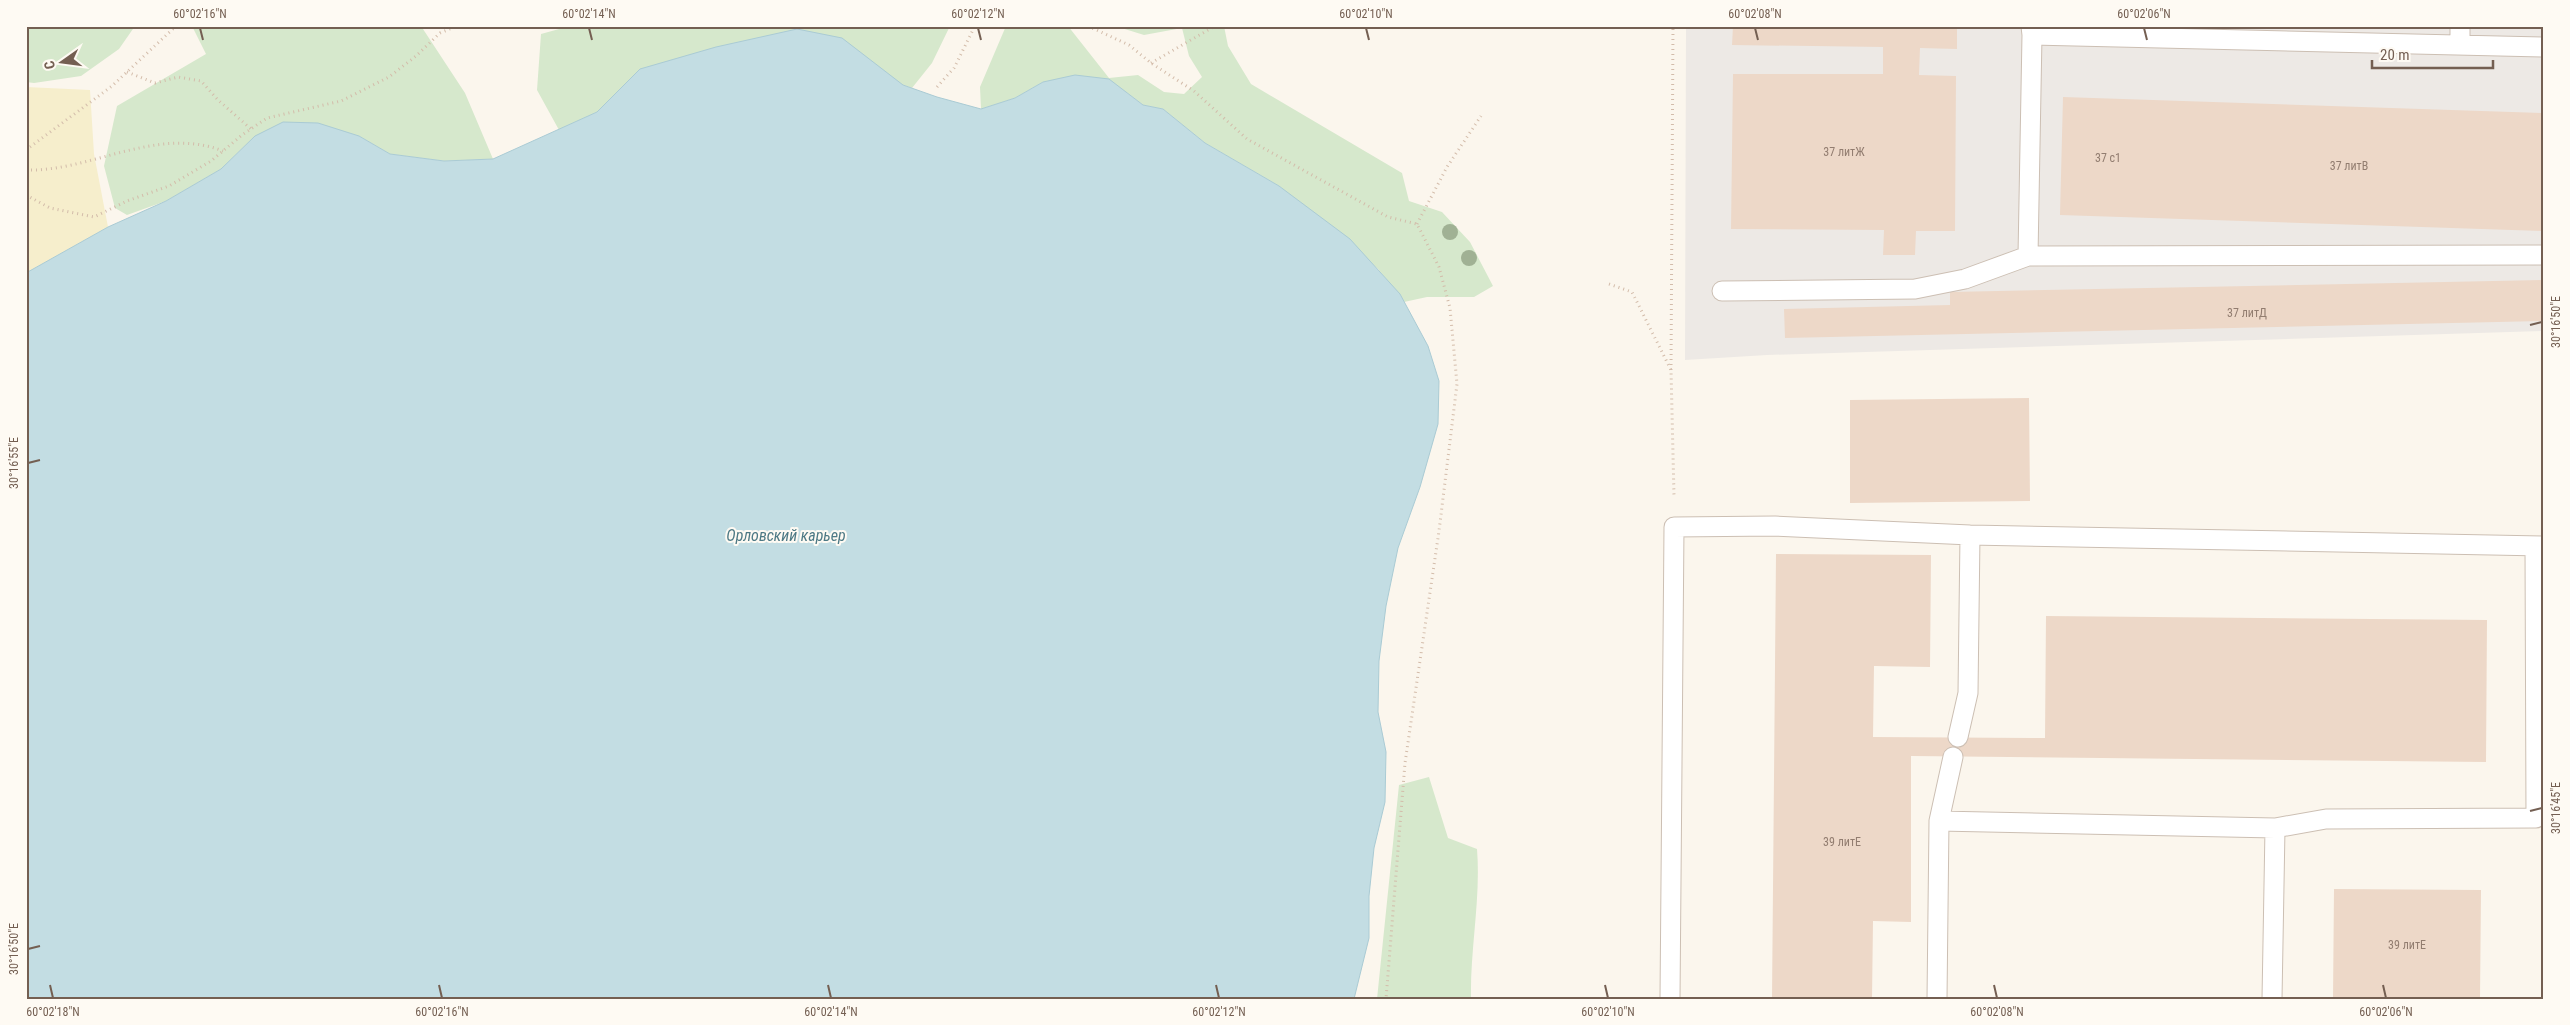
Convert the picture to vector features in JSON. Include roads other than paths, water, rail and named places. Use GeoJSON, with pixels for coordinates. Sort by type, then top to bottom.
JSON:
{"type":"FeatureCollection","features":[{"type":"Feature","properties":{"kind":"lane"},"geometry":{"type":"LineString","coordinates":[[2460,26],[2460,45]]}},
{"type":"Feature","properties":{"kind":"lane"},"geometry":{"type":"LineString","coordinates":[[2028,256],[2031,31],[2544,47]]}},
{"type":"Feature","properties":{"kind":"lane"},"geometry":{"type":"LineString","coordinates":[[1722,291],[1915,288],[1965,278],[2028,256],[2544,256]]}},
{"type":"Feature","properties":{"kind":"lane"},"geometry":{"type":"LineString","coordinates":[[1670,999],[1674,527],[1776,526],[1970,535],[2540,546],[2536,818],[2326,819],[2275,828],[1939,822]]}},
{"type":"Feature","properties":{"kind":"lane"},"geometry":{"type":"LineString","coordinates":[[1958,738],[1968,693],[1970,535]]}},
{"type":"Feature","properties":{"kind":"lane"},"geometry":{"type":"LineString","coordinates":[[1937,999],[1939,822],[1953,757]]}},
{"type":"Feature","properties":{"kind":"lane"},"geometry":{"type":"LineString","coordinates":[[2272,999],[2275,828]]}},
{"type":"Feature","properties":{"kind":"water","name":"Орловский карьер"},"geometry":{"type":"Polygon","coordinates":[[[797,29],[842,38],[903,85],[981,109],[1015,98],[1043,82],[1075,75],[1109,79],[1143,105],[1163,109],[1205,143],[1279,186],[1350,239],[1400,294],[1428,346],[1439,381],[1438,424],[1420,487],[1398,548],[1386,606],[1379,661],[1378,712],[1386,752],[1385,802],[1374,848],[1369,896],[1369,938],[1354,999],[26,999],[26,273],[108,227],[166,201],[221,169],[255,136],[283,122],[318,123],[359,136],[390,154],[444,161],[493,159],[597,112],[640,69],[716,47],[797,29]]]}}]}
